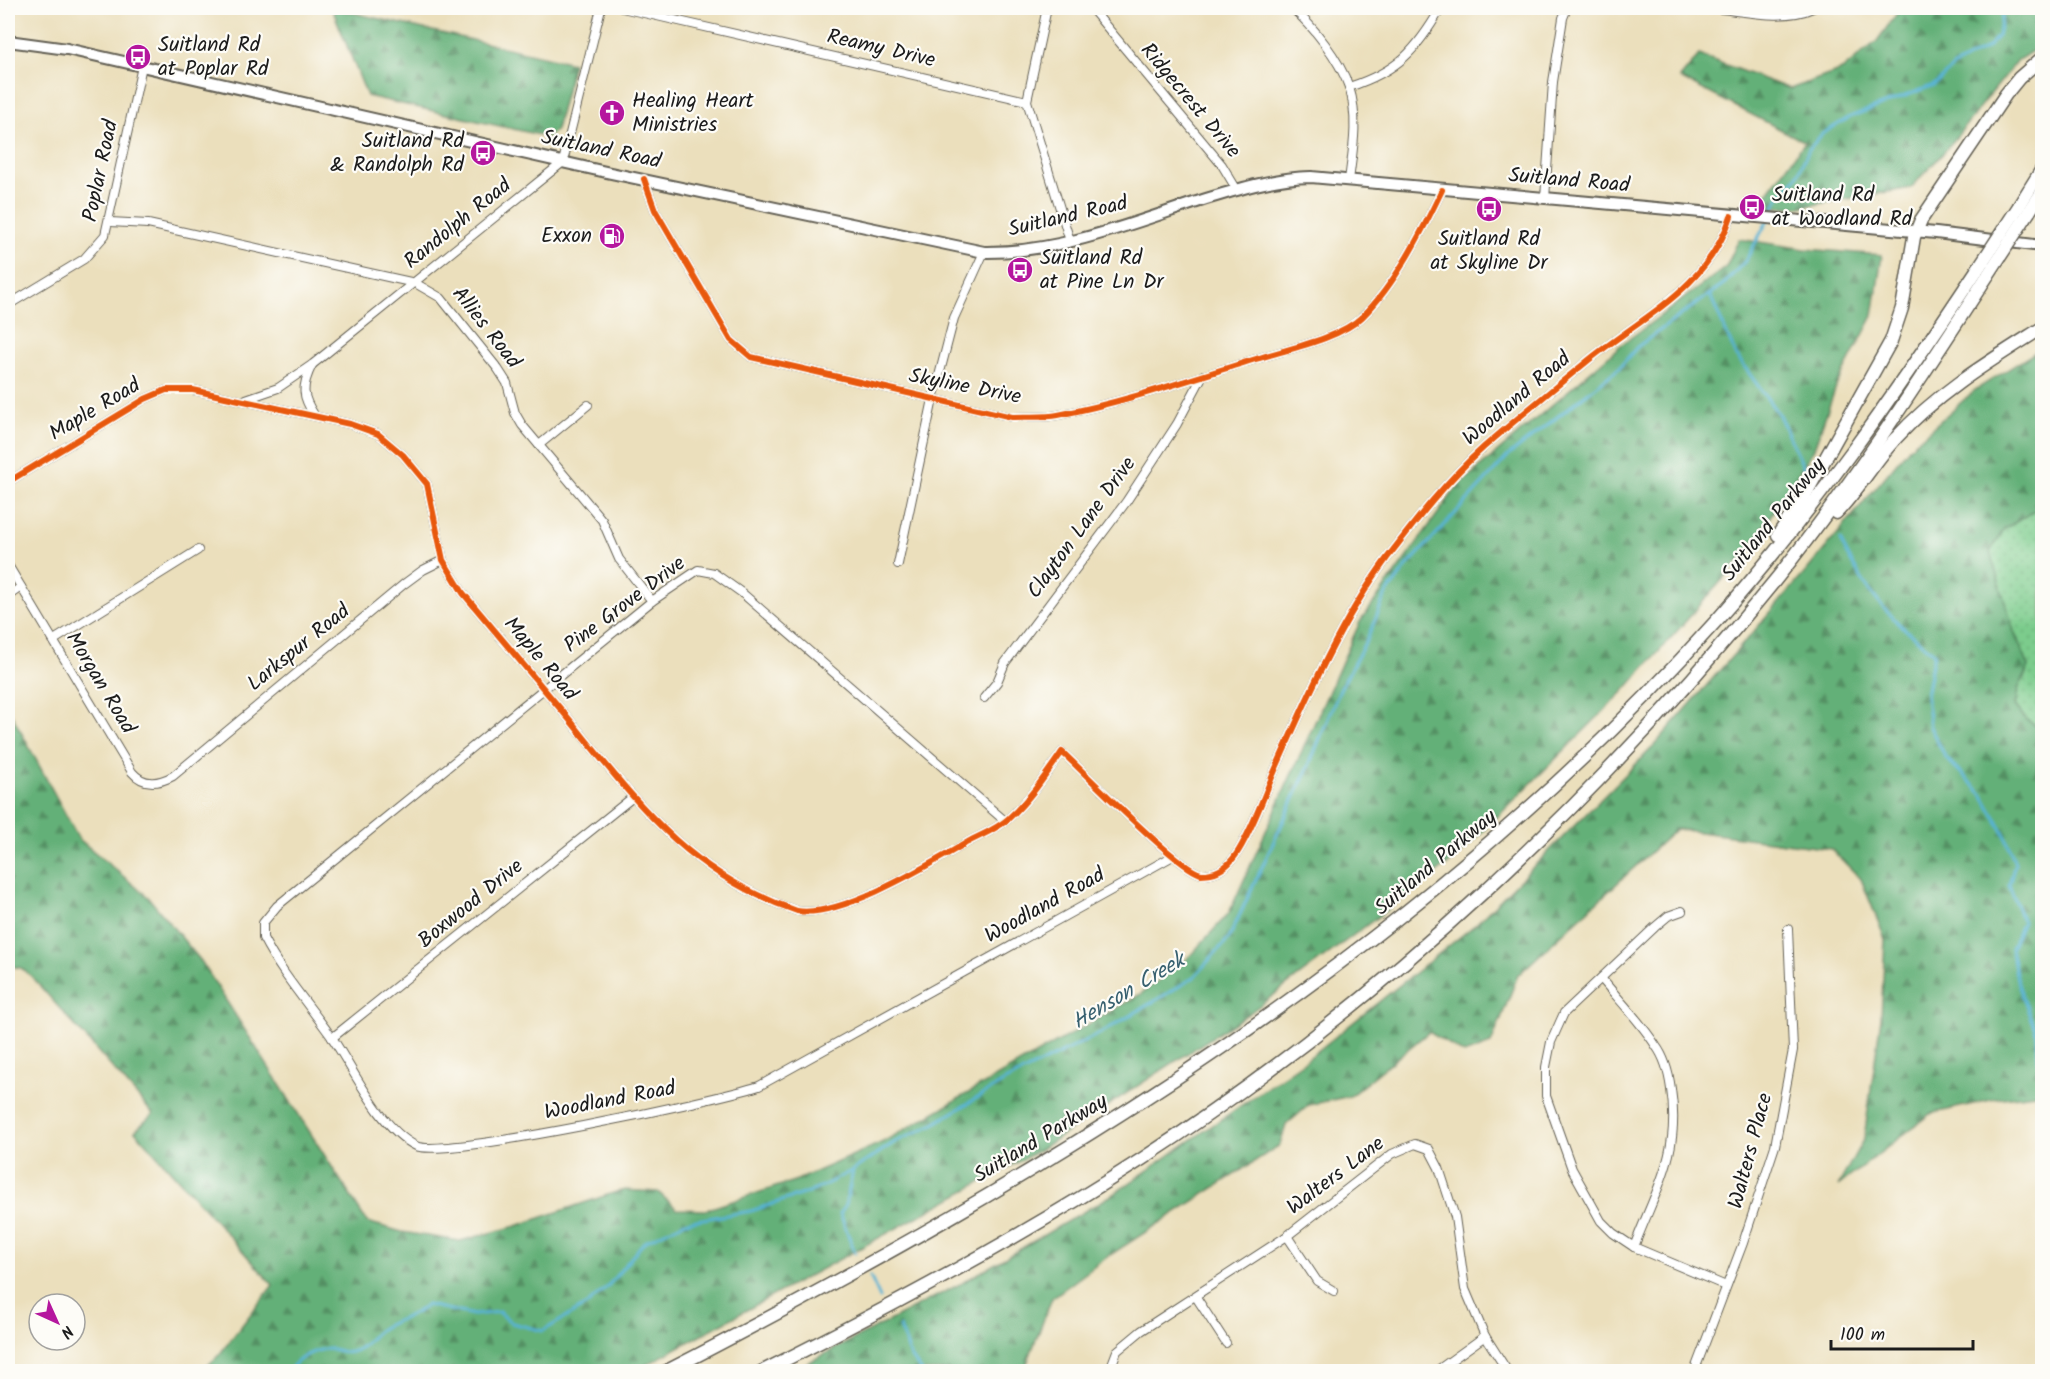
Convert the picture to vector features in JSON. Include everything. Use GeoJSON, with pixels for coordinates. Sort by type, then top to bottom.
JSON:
{"type":"FeatureCollection","features":[{"type":"Feature","properties":{"kind":"highway"},"geometry":{"type":"LineString","coordinates":[[1732,602],[1798,507],[1886,352],[1902,308],[1916,231],[2006,94],[2019,78],[2043,58]]}},
{"type":"Feature","properties":{"kind":"highway","name":"Suitland Parkway"},"geometry":{"type":"LineString","coordinates":[[761,1371],[957,1269],[1076,1201],[1201,1119],[1313,1036],[1420,948],[1580,798],[1706,663],[1803,545],[1884,434],[1982,273],[2024,209],[2043,169]]}},
{"type":"Feature","properties":{"kind":"highway","name":"Suitland Parkway"},"geometry":{"type":"LineString","coordinates":[[2024,209],[2043,192]]}},
{"type":"Feature","properties":{"kind":"highway","name":"Suitland Parkway"},"geometry":{"type":"LineString","coordinates":[[665,1371],[872,1261],[1031,1169],[1201,1062],[1296,997],[1423,901],[1529,810],[1627,715],[1732,602],[1801,520],[1982,273]]}},
{"type":"Feature","properties":{"kind":"highway"},"geometry":{"type":"LineString","coordinates":[[1803,545],[1842,507],[1885,450],[1921,413],[1969,375],[2043,328]]}},
{"type":"Feature","properties":{"kind":"main road","name":"Suitland Road"},"geometry":{"type":"LineString","coordinates":[[8,41],[67,49],[562,162],[984,252],[1024,251],[1070,241],[1237,190],[1294,177],[1349,180],[1791,222],[1916,231],[2043,246]]}},
{"type":"Feature","properties":{"kind":"street"},"geometry":{"type":"LineString","coordinates":[[562,162],[601,8]]}},
{"type":"Feature","properties":{"kind":"street","name":"Reamy Drive"},"geometry":{"type":"LineString","coordinates":[[622,8],[1027,101]]}},
{"type":"Feature","properties":{"kind":"street"},"geometry":{"type":"LineString","coordinates":[[1047,8],[1027,101],[1070,241]]}},
{"type":"Feature","properties":{"kind":"street","name":"Ridgecrest Drive"},"geometry":{"type":"LineString","coordinates":[[1091,8],[1222,165],[1237,190]]}},
{"type":"Feature","properties":{"kind":"street"},"geometry":{"type":"LineString","coordinates":[[1292,8],[1324,45],[1349,87],[1354,137],[1349,180]]}},
{"type":"Feature","properties":{"kind":"street"},"geometry":{"type":"LineString","coordinates":[[1349,87],[1383,74],[1402,61],[1425,35],[1441,8]]}},
{"type":"Feature","properties":{"kind":"street"},"geometry":{"type":"LineString","coordinates":[[1545,199],[1553,82],[1563,18],[1567,8]]}},
{"type":"Feature","properties":{"kind":"street"},"geometry":{"type":"LineString","coordinates":[[1710,8],[1782,14],[1800,13],[1813,8]]}},
{"type":"Feature","properties":{"kind":"street","name":"Poplar Road"},"geometry":{"type":"LineString","coordinates":[[8,305],[84,258],[105,235],[110,222],[142,66]]}},
{"type":"Feature","properties":{"kind":"street","name":"Randolph Road"},"geometry":{"type":"LineString","coordinates":[[244,400],[278,388],[313,364],[562,162]]}},
{"type":"Feature","properties":{"kind":"street","name":"Skyline Drive"},"geometry":{"type":"LineString","coordinates":[[644,179],[655,210],[731,340],[741,350],[761,359],[1012,417],[1056,416],[1203,375],[1349,327],[1362,317],[1403,261],[1427,223],[1442,190]]}},
{"type":"Feature","properties":{"kind":"street","name":"Woodland Road"},"geometry":{"type":"LineString","coordinates":[[318,874],[267,916],[263,923],[263,938],[378,1110],[410,1142],[437,1150],[511,1139],[730,1095],[776,1077],[1173,856],[1200,874],[1213,873],[1231,860],[1244,842],[1299,718],[1347,620],[1406,533],[1434,497],[1484,448],[1591,358],[1670,301],[1696,278],[1724,240],[1731,216]]}},
{"type":"Feature","properties":{"kind":"street","name":"Allies Road"},"geometry":{"type":"LineString","coordinates":[[110,222],[148,224],[415,283],[441,298],[498,369],[507,383],[515,414],[538,445],[602,520],[620,559],[652,601]]}},
{"type":"Feature","properties":{"kind":"street"},"geometry":{"type":"LineString","coordinates":[[898,564],[933,399],[954,318],[984,252]]}},
{"type":"Feature","properties":{"kind":"street"},"geometry":{"type":"LineString","coordinates":[[313,364],[304,382],[303,392],[305,402],[315,416]]}},
{"type":"Feature","properties":{"kind":"street","name":"Clayton Lane Drive"},"geometry":{"type":"LineString","coordinates":[[984,698],[997,682],[1005,663],[1126,502],[1177,424],[1203,375]]}},
{"type":"Feature","properties":{"kind":"street","name":"Maple Road"},"geometry":{"type":"LineString","coordinates":[[8,482],[145,399],[166,390],[193,390],[244,400],[350,424],[378,434],[392,444],[418,470],[427,484],[443,560],[463,593],[633,797],[671,838],[725,878],[780,905],[807,912],[881,889],[1005,821],[1030,795],[1062,752],[1173,856]]}},
{"type":"Feature","properties":{"kind":"street"},"geometry":{"type":"LineString","coordinates":[[538,445],[588,405]]}},
{"type":"Feature","properties":{"kind":"street"},"geometry":{"type":"LineString","coordinates":[[54,640],[198,550]]}},
{"type":"Feature","properties":{"kind":"street","name":"Larkspur Road"},"geometry":{"type":"LineString","coordinates":[[181,769],[404,584],[423,570],[443,560]]}},
{"type":"Feature","properties":{"kind":"street","name":"Morgan Road"},"geometry":{"type":"LineString","coordinates":[[8,565],[135,775],[152,783],[166,780],[181,769]]}},
{"type":"Feature","properties":{"kind":"street","name":"Pine Grove Drive"},"geometry":{"type":"LineString","coordinates":[[318,874],[652,601],[698,570],[714,573],[742,593],[1005,821]]}},
{"type":"Feature","properties":{"kind":"street"},"geometry":{"type":"LineString","coordinates":[[8,596],[21,587]]}},
{"type":"Feature","properties":{"kind":"street","name":"Boxwood Drive"},"geometry":{"type":"LineString","coordinates":[[332,1038],[633,797]]}},
{"type":"Feature","properties":{"kind":"street"},"geometry":{"type":"LineString","coordinates":[[1682,911],[1668,916],[1654,927],[1564,1013],[1556,1030],[1546,1067],[1546,1095],[1572,1169],[1588,1202],[1613,1233],[1634,1247],[1726,1286]]}},
{"type":"Feature","properties":{"kind":"street","name":"Walters Place"},"geometry":{"type":"LineString","coordinates":[[1694,1371],[1775,1146],[1793,1050],[1788,929]]}},
{"type":"Feature","properties":{"kind":"street"},"geometry":{"type":"LineString","coordinates":[[1601,978],[1658,1047],[1670,1079],[1674,1106],[1673,1145],[1668,1163],[1634,1247]]}},
{"type":"Feature","properties":{"kind":"street","name":"Walters Lane"},"geometry":{"type":"LineString","coordinates":[[1109,1371],[1118,1351],[1127,1342],[1287,1236],[1392,1154],[1415,1144],[1429,1149],[1437,1162],[1455,1217],[1465,1289],[1485,1336],[1508,1371]]}},
{"type":"Feature","properties":{"kind":"street"},"geometry":{"type":"LineString","coordinates":[[1287,1236],[1317,1281],[1334,1291]]}},
{"type":"Feature","properties":{"kind":"street"},"geometry":{"type":"LineString","coordinates":[[1196,1297],[1226,1342]]}},
{"type":"Feature","properties":{"kind":"street"},"geometry":{"type":"LineString","coordinates":[[1435,1371],[1485,1336]]}},
{"type":"Feature","properties":{"kind":"green space"},"geometry":{"type":"Polygon","coordinates":[[[332,8],[573,63],[556,130],[548,137],[367,96],[332,8]]]}},
{"type":"Feature","properties":{"kind":"green space"},"geometry":{"type":"Polygon","coordinates":[[[1901,8],[2042,8],[2042,45],[2018,60],[1946,150],[1911,188],[1800,207],[1757,207],[1805,142],[1680,78],[1699,55],[1790,89],[1842,70],[1877,41],[1901,8]]]}},
{"type":"Feature","properties":{"kind":"green space"},"geometry":{"type":"Polygon","coordinates":[[[1739,239],[1805,249],[1882,255],[1873,316],[1837,384],[1813,451],[1747,552],[1624,691],[1455,859],[1251,1012],[1038,1151],[635,1371],[202,1371],[219,1355],[273,1285],[135,1131],[153,1114],[31,976],[21,968],[8,966],[8,708],[79,839],[148,897],[201,961],[367,1222],[402,1232],[460,1241],[516,1226],[622,1190],[658,1192],[677,1209],[705,1210],[797,1180],[883,1142],[1139,995],[1187,959],[1229,913],[1360,622],[1457,487],[1621,345],[1726,267],[1739,239]]]}},
{"type":"Feature","properties":{"kind":"green space"},"geometry":{"type":"Polygon","coordinates":[[[2042,348],[2042,506],[2004,529],[1990,552],[2014,632],[2029,667],[2018,689],[2015,705],[2026,720],[2042,728],[2042,1093],[1995,1099],[1930,1114],[1838,1186],[1864,1138],[1881,1018],[1885,939],[1861,879],[1831,849],[1676,829],[1518,975],[1491,1044],[1464,1054],[1429,1032],[1350,1096],[1309,1105],[1286,1125],[1280,1145],[1110,1255],[1052,1298],[1024,1371],[792,1371],[962,1283],[1112,1195],[1305,1061],[1476,924],[1652,748],[1803,575],[1909,448],[1975,390],[2042,348]]]}},
{"type":"Feature","properties":{"kind":"green space"},"geometry":{"type":"Polygon","coordinates":[[[2042,506],[2042,728],[2026,720],[2015,705],[2018,689],[2029,667],[2014,632],[1989,552],[2004,529],[2042,506]]]}},
{"type":"Feature","properties":{"kind":"waterway","name":"Henson Creek"},"geometry":{"type":"LineString","coordinates":[[1771,214],[1779,197],[1796,178],[1809,149],[1822,134],[1850,117],[1934,85],[1954,66],[1988,47],[1998,36],[2004,8]]}},
{"type":"Feature","properties":{"kind":"waterway","name":"Henson Creek"},"geometry":{"type":"LineString","coordinates":[[289,1372],[296,1362],[313,1352],[326,1349],[348,1353],[354,1351],[382,1328],[427,1305],[474,1315],[499,1312],[512,1323],[543,1331],[588,1304],[607,1287],[644,1242],[685,1222],[751,1211],[815,1190],[853,1170],[895,1142],[932,1125],[1005,1081],[1101,1033],[1193,978],[1229,938],[1307,770],[1340,689],[1367,639],[1385,596],[1408,565],[1508,456],[1619,368],[1637,347],[1725,283],[1746,260],[1768,220]]}},
{"type":"Feature","properties":{"kind":"waterway"},"geometry":{"type":"LineString","coordinates":[[1710,295],[1736,355],[1779,415],[1805,470]]}},
{"type":"Feature","properties":{"kind":"waterway"},"geometry":{"type":"LineString","coordinates":[[1840,540],[1859,575],[1879,603],[1903,628],[1934,653],[1926,696],[1930,727],[1946,758],[1982,794],[2006,837],[2015,864],[2009,885],[2023,922],[2011,948],[2018,984],[2037,1035],[2039,1071]]}},
{"type":"Feature","properties":{"kind":"waterway"},"geometry":{"type":"LineString","coordinates":[[853,1170],[846,1204],[840,1213],[855,1253]]}},
{"type":"Feature","properties":{"kind":"waterway"},"geometry":{"type":"LineString","coordinates":[[870,1276],[880,1298]]}},
{"type":"Feature","properties":{"kind":"waterway"},"geometry":{"type":"LineString","coordinates":[[900,1327],[911,1357],[922,1372]]}},
{"type":"Feature","properties":{"kind":"cycle path"},"geometry":{"type":"LineString","coordinates":[[644,179],[655,210],[731,340],[751,357],[1012,417],[1053,416],[1108,404],[1312,342],[1352,325],[1374,304],[1397,274],[1442,190]]}},
{"type":"Feature","properties":{"kind":"cycle path"},"geometry":{"type":"LineString","coordinates":[[8,482],[145,399],[166,390],[193,390],[350,424],[378,434],[403,455],[427,484],[443,560],[463,593],[618,780],[668,833],[695,856],[725,877],[759,896],[797,911],[816,911],[837,906],[884,888],[999,826],[1030,796],[1062,752],[1153,839],[1189,868],[1201,874],[1209,874],[1224,867],[1239,850],[1313,687],[1340,634],[1370,582],[1410,529],[1445,486],[1484,447],[1590,359],[1653,313],[1691,281],[1721,241],[1731,216]]}},
{"type":"Feature","properties":{"kind":"place","name":"Suitland Rd at Poplar Rd"},"geometry":{"type":"Point","coordinates":[138,57]}},
{"type":"Feature","properties":{"kind":"place","name":"Healing Heart Ministries"},"geometry":{"type":"Point","coordinates":[612,113]}},
{"type":"Feature","properties":{"kind":"place","name":"Suitland Rd & Randolph Rd"},"geometry":{"type":"Point","coordinates":[483,153]}},
{"type":"Feature","properties":{"kind":"place","name":"Suitland Rd at Woodland Rd"},"geometry":{"type":"Point","coordinates":[1752,207]}},
{"type":"Feature","properties":{"kind":"place","name":"Suitland Rd at Skyline Dr"},"geometry":{"type":"Point","coordinates":[1489,209]}},
{"type":"Feature","properties":{"kind":"place","name":"Exxon"},"geometry":{"type":"Point","coordinates":[612,236]}},
{"type":"Feature","properties":{"kind":"place","name":"Suitland Rd at Pine Ln Dr"},"geometry":{"type":"Point","coordinates":[1020,270]}}]}
